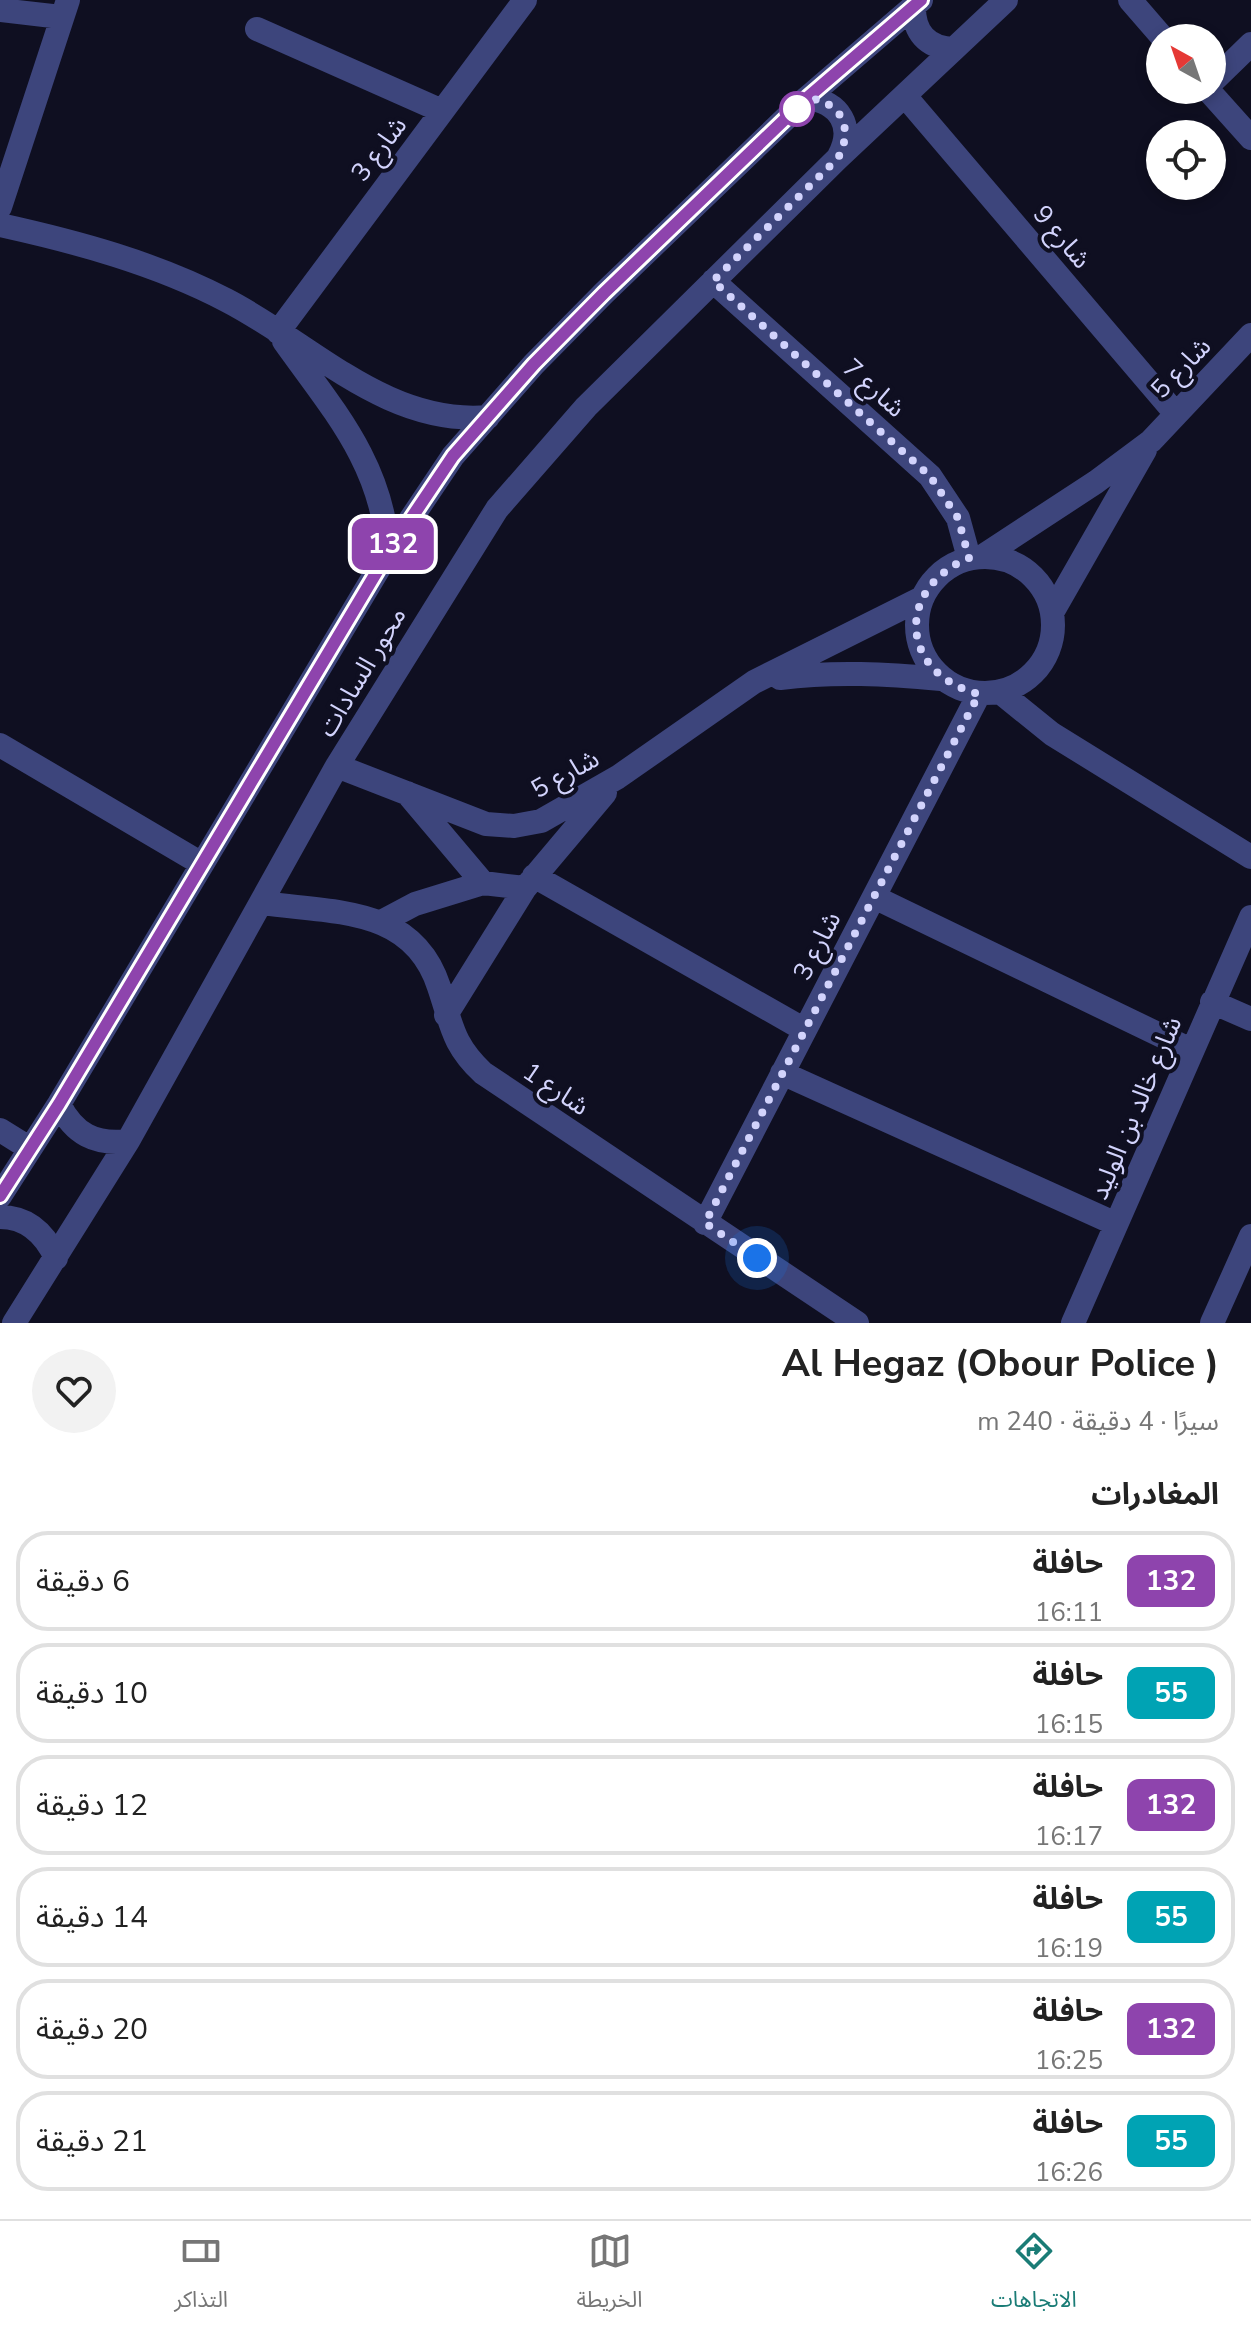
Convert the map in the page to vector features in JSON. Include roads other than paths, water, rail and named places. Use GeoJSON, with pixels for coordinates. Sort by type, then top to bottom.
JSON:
{"type":"FeatureCollection","features":[{"type":"Feature","properties":{"kind":"street","name":"شارع 3"},"geometry":{"type":"LineString","coordinates":[[278,332],[525,0]]}},
{"type":"Feature","properties":{"kind":"street","name":"محور السادات"},"geometry":{"type":"LineString","coordinates":[[14,1323],[128,1141],[337,766],[497,509],[586,407],[838,158],[1006,0]]}},
{"type":"Feature","properties":{"kind":"street"},"geometry":{"type":"LineString","coordinates":[[1130,0],[1151,24]]}},
{"type":"Feature","properties":{"kind":"street"},"geometry":{"type":"LineString","coordinates":[[918,2],[916,28],[923,37],[942,49],[954,49]]}},
{"type":"Feature","properties":{"kind":"street","name":"محور السادات"},"geometry":{"type":"LineString","coordinates":[[0,1196],[59,1104],[428,490],[488,417],[604,293],[807,98],[918,2]]}},
{"type":"Feature","properties":{"kind":"street"},"geometry":{"type":"LineString","coordinates":[[0,10],[64,8],[0,207]]}},
{"type":"Feature","properties":{"kind":"street"},"geometry":{"type":"LineString","coordinates":[[257,29],[442,111]]}},
{"type":"Feature","properties":{"kind":"street"},"geometry":{"type":"LineString","coordinates":[[1226,68],[1251,44]]}},
{"type":"Feature","properties":{"kind":"street","name":"شارع 9"},"geometry":{"type":"LineString","coordinates":[[905,96],[1176,414]]}},
{"type":"Feature","properties":{"kind":"street"},"geometry":{"type":"LineString","coordinates":[[807,98],[825,100],[839,111],[846,126],[846,143],[838,158]]}},
{"type":"Feature","properties":{"kind":"street"},"geometry":{"type":"LineString","coordinates":[[1221,104],[1251,138]]}},
{"type":"Feature","properties":{"kind":"street"},"geometry":{"type":"LineString","coordinates":[[0,225],[114,254],[172,275],[227,300],[411,410],[462,420],[488,417]]}},
{"type":"Feature","properties":{"kind":"street","name":"شارع 7"},"geometry":{"type":"LineString","coordinates":[[713,281],[930,476],[958,518],[976,557]]}},
{"type":"Feature","properties":{"kind":"street"},"geometry":{"type":"LineString","coordinates":[[278,332],[369,466],[386,523],[388,553]]}},
{"type":"Feature","properties":{"kind":"street","name":"شارع 5"},"geometry":{"type":"LineString","coordinates":[[976,557],[1096,482],[1151,441],[1251,335]]}},
{"type":"Feature","properties":{"kind":"street","name":"شارع 5"},"geometry":{"type":"LineString","coordinates":[[1053,611],[1151,441]]}},
{"type":"Feature","properties":{"kind":"street"},"geometry":{"type":"LineString","coordinates":[[990,693],[1015,687],[1038,668],[1052,642],[1053,611],[1035,577],[1002,558],[976,557],[949,566],[933,580],[922,598],[916,619],[918,641],[927,662],[941,679],[990,693],[1251,857]]}},
{"type":"Feature","properties":{"kind":"street","name":"شارع 5"},"geometry":{"type":"LineString","coordinates":[[337,766],[486,824],[514,826],[541,821],[618,777],[754,682],[922,598]]}},
{"type":"Feature","properties":{"kind":"street","name":"شارع 5"},"geometry":{"type":"LineString","coordinates":[[754,682],[816,674],[879,673],[941,679]]}},
{"type":"Feature","properties":{"kind":"street","name":"شارع 3"},"geometry":{"type":"LineString","coordinates":[[705,1223],[874,897],[990,693]]}},
{"type":"Feature","properties":{"kind":"street"},"geometry":{"type":"LineString","coordinates":[[0,745],[202,864]]}},
{"type":"Feature","properties":{"kind":"street"},"geometry":{"type":"LineString","coordinates":[[446,1015],[530,882],[618,777]]}},
{"type":"Feature","properties":{"kind":"street"},"geometry":{"type":"LineString","coordinates":[[407,793],[483,883]]}},
{"type":"Feature","properties":{"kind":"street"},"geometry":{"type":"LineString","coordinates":[[383,921],[448,891],[483,883],[530,882],[805,1030]]}},
{"type":"Feature","properties":{"kind":"street"},"geometry":{"type":"LineString","coordinates":[[874,897],[1191,1050]]}},
{"type":"Feature","properties":{"kind":"street","name":"شارع 1"},"geometry":{"type":"LineString","coordinates":[[262,903],[383,921],[409,936],[427,959],[453,1036],[465,1057],[483,1073],[841,1319]]}},
{"type":"Feature","properties":{"kind":"street","name":"شارع خالد بن الوليد"},"geometry":{"type":"LineString","coordinates":[[1073,1323],[1251,917]]}},
{"type":"Feature","properties":{"kind":"street"},"geometry":{"type":"LineString","coordinates":[[1212,1002],[1251,1019]]}},
{"type":"Feature","properties":{"kind":"street"},"geometry":{"type":"LineString","coordinates":[[782,1073],[1116,1224]]}},
{"type":"Feature","properties":{"kind":"street"},"geometry":{"type":"LineString","coordinates":[[59,1104],[67,1120],[86,1136],[110,1143],[128,1141]]}},
{"type":"Feature","properties":{"kind":"street"},"geometry":{"type":"LineString","coordinates":[[0,1130],[29,1148]]}},
{"type":"Feature","properties":{"kind":"street"},"geometry":{"type":"LineString","coordinates":[[0,1217],[21,1220],[37,1229],[56,1258]]}},
{"type":"Feature","properties":{"kind":"street"},"geometry":{"type":"LineString","coordinates":[[1212,1323],[1251,1236]]}}]}
